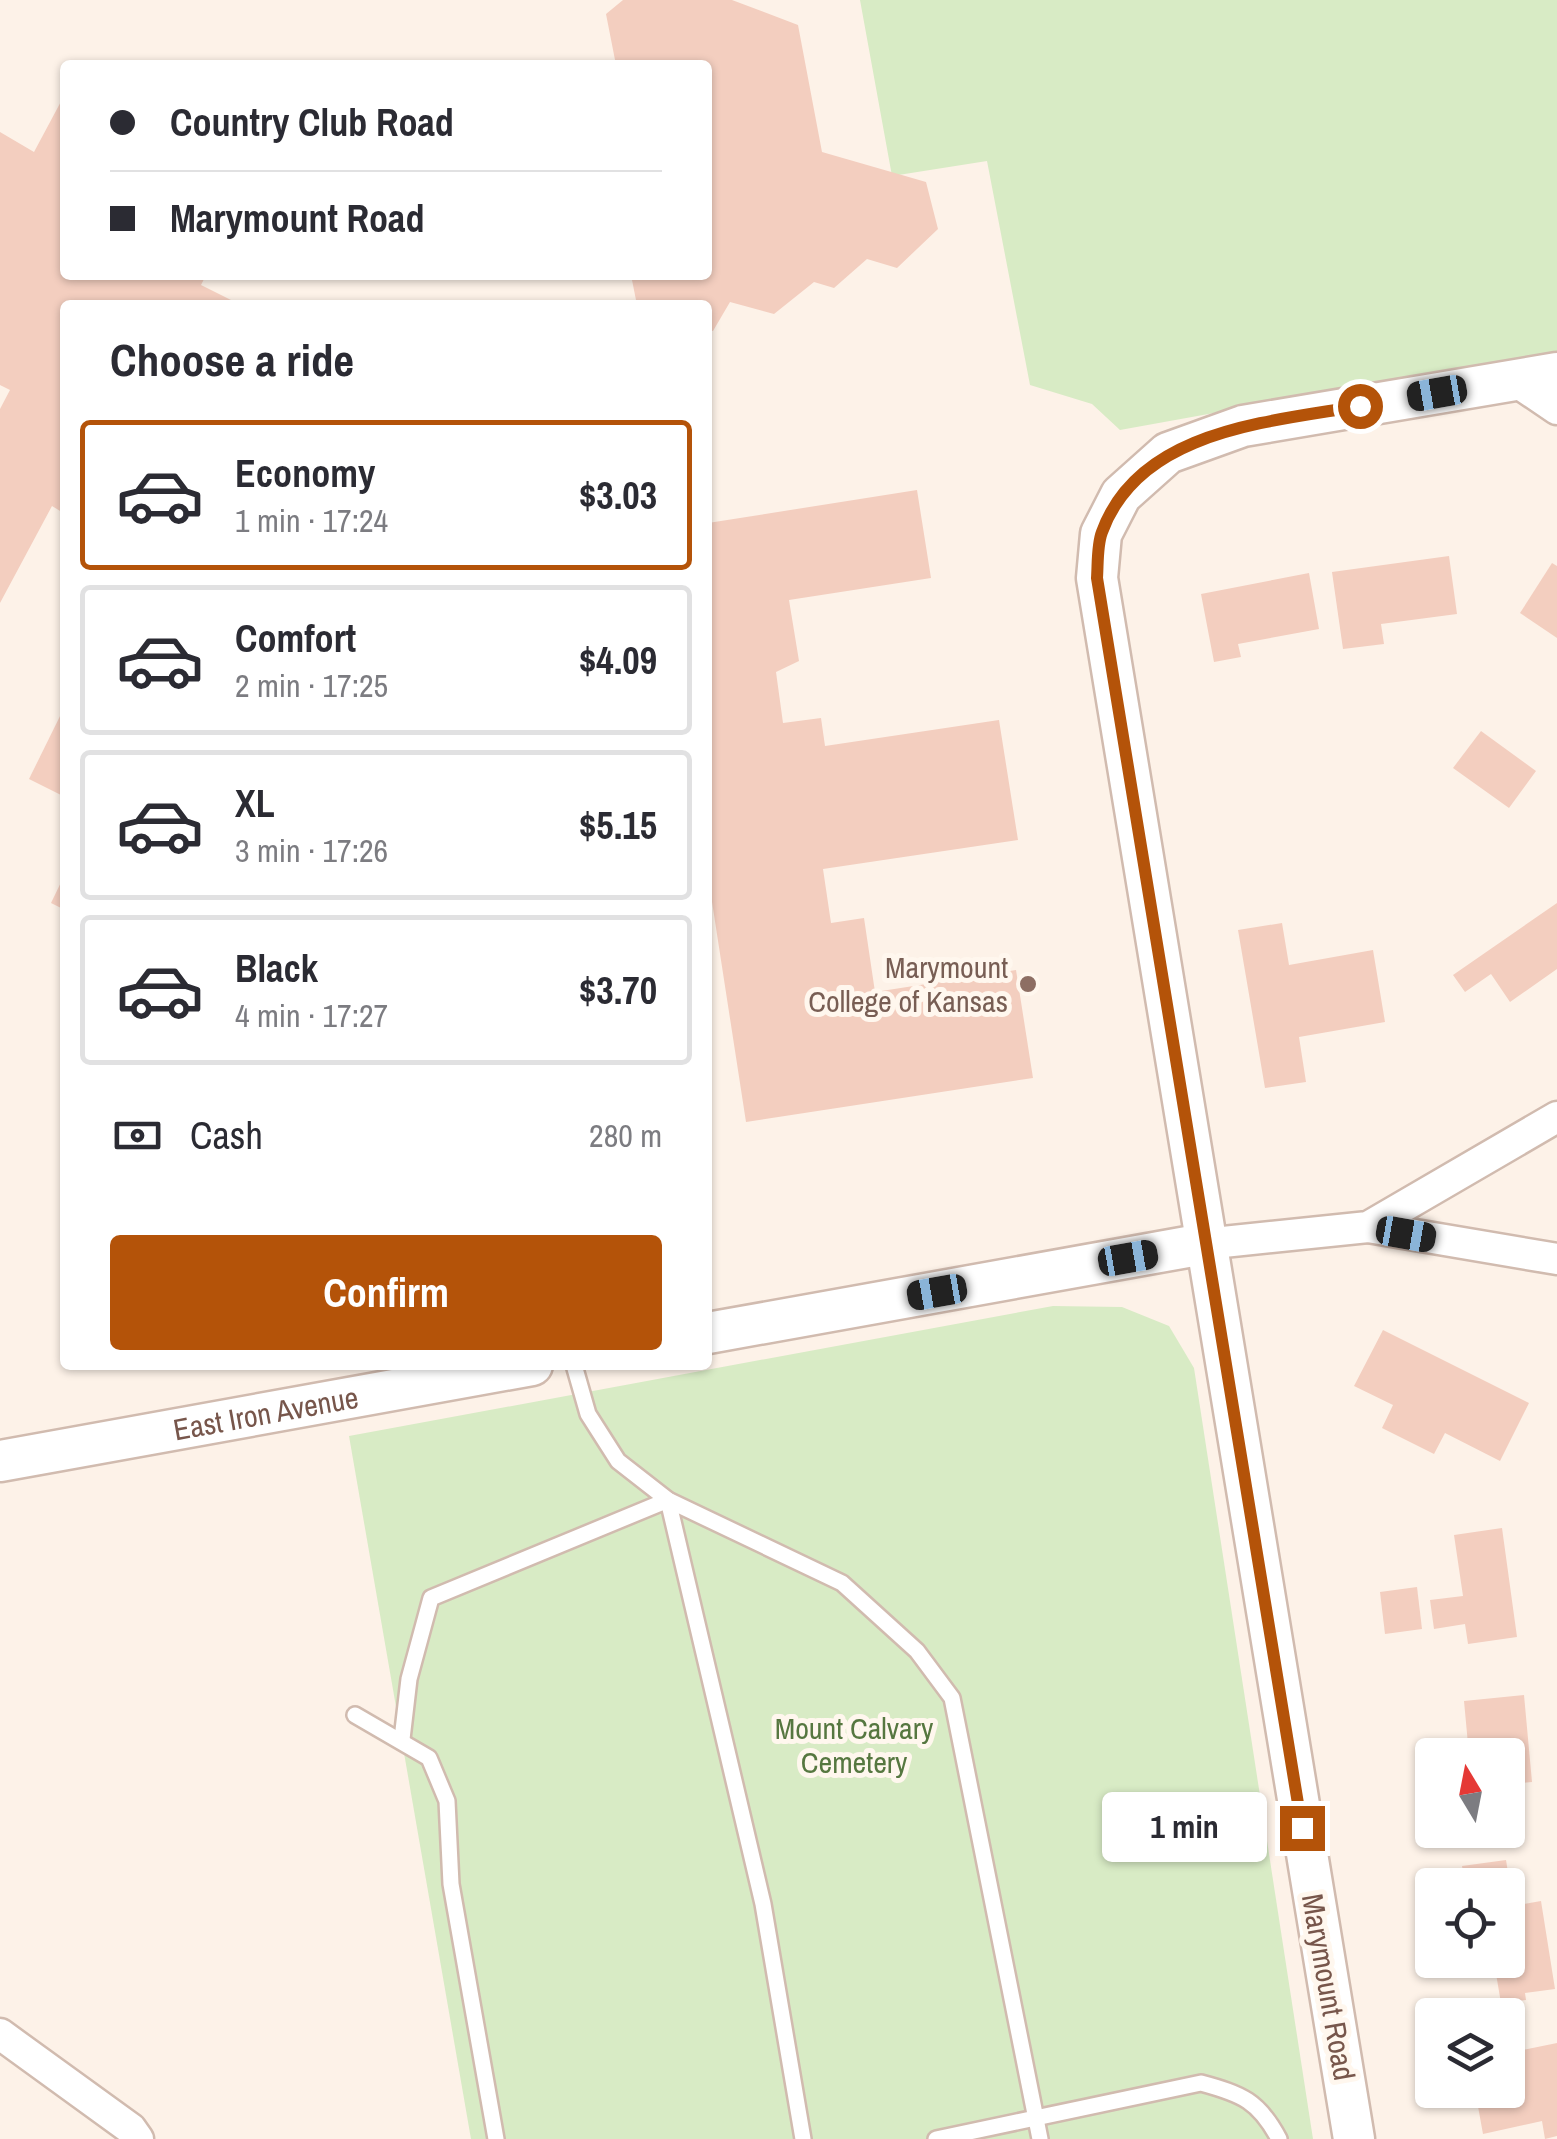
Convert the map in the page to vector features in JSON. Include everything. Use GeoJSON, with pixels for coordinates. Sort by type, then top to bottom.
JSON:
{"type":"FeatureCollection","features":[{"type":"Feature","properties":{"kind":"street"},"geometry":{"type":"LineString","coordinates":[[1514,380],[1557,373]]}},
{"type":"Feature","properties":{"kind":"street"},"geometry":{"type":"LineString","coordinates":[[1514,380],[1557,409]]}},
{"type":"Feature","properties":{"kind":"street","name":"Marymount Road"},"geometry":{"type":"LineString","coordinates":[[1354,2139],[1097,578],[1101,534],[1121,494],[1168,454],[1243,426],[1514,380]]}},
{"type":"Feature","properties":{"kind":"street"},"geometry":{"type":"LineString","coordinates":[[1368,1227],[1557,1118]]}},
{"type":"Feature","properties":{"kind":"street"},"geometry":{"type":"LineString","coordinates":[[712,1332],[1204,1244],[1368,1227],[1557,1260]]}},
{"type":"Feature","properties":{"kind":"street","name":"East Iron Avenue"},"geometry":{"type":"LineString","coordinates":[[0,1461],[504,1370]]}},
{"type":"Feature","properties":{"kind":"street"},"geometry":{"type":"LineString","coordinates":[[0,2034],[131,2129],[138,2139]]}},
{"type":"Feature","properties":{"kind":"lane"},"geometry":{"type":"LineString","coordinates":[[575,1370],[588,1414],[618,1461],[668,1500],[842,1582],[916,1651],[952,1698],[1040,2139]]}},
{"type":"Feature","properties":{"kind":"lane"},"geometry":{"type":"LineString","coordinates":[[402,1739],[409,1679],[430,1598],[668,1500]]}},
{"type":"Feature","properties":{"kind":"lane"},"geometry":{"type":"LineString","coordinates":[[668,1500],[764,1904],[804,2139]]}},
{"type":"Feature","properties":{"kind":"lane"},"geometry":{"type":"LineString","coordinates":[[355,1715],[429,1758],[447,1800],[451,1884],[496,2139]]}},
{"type":"Feature","properties":{"kind":"lane"},"geometry":{"type":"LineString","coordinates":[[936,2139],[1202,2083],[1238,2093],[1266,2114],[1279,2139]]}},
{"type":"Feature","properties":{"kind":"green space"},"geometry":{"type":"Polygon","coordinates":[[[860,0],[1557,0],[1557,351],[1120,430],[1092,404],[1030,385],[987,161],[892,176],[860,0]]]}},
{"type":"Feature","properties":{"kind":"green space","name":"Mount Calvary Cemetery"},"geometry":{"type":"Polygon","coordinates":[[[1053,1306],[1122,1307],[1169,1326],[1194,1368],[1313,2139],[471,2139],[349,1436],[1053,1306]]]}},
{"type":"Feature","properties":{"kind":"building"},"geometry":{"type":"Polygon","coordinates":[[[623,0],[732,0],[798,25],[822,152],[926,182],[938,229],[897,268],[867,259],[834,288],[814,282],[774,314],[730,302],[713,331],[712,300],[636,300],[632,280],[712,280],[712,60],[615,60],[606,14],[623,0]]]}},
{"type":"Feature","properties":{"kind":"building"},"geometry":{"type":"Polygon","coordinates":[[[60,103],[60,280],[204,280],[201,285],[231,300],[60,300],[60,511],[52,506],[0,603],[0,409],[10,390],[0,385],[0,132],[34,152],[60,103]]]}},
{"type":"Feature","properties":{"kind":"building"},"geometry":{"type":"Polygon","coordinates":[[[917,490],[931,578],[789,600],[799,661],[776,672],[783,723],[821,718],[825,746],[999,720],[1018,840],[823,869],[831,923],[864,918],[875,992],[1016,970],[1033,1078],[746,1122],[712,902],[712,522],[917,490]]]}},
{"type":"Feature","properties":{"kind":"building"},"geometry":{"type":"Polygon","coordinates":[[[1449,556],[1457,614],[1381,624],[1384,644],[1343,649],[1332,572],[1449,556]]]}},
{"type":"Feature","properties":{"kind":"building"},"geometry":{"type":"Polygon","coordinates":[[[1552,563],[1557,566],[1557,638],[1520,613],[1552,563]]]}},
{"type":"Feature","properties":{"kind":"building"},"geometry":{"type":"Polygon","coordinates":[[[1309,573],[1319,629],[1238,644],[1241,657],[1214,662],[1201,594],[1309,573]]]}},
{"type":"Feature","properties":{"kind":"building"},"geometry":{"type":"Polygon","coordinates":[[[60,716],[60,794],[29,779],[60,716]]]}},
{"type":"Feature","properties":{"kind":"building"},"geometry":{"type":"Polygon","coordinates":[[[1481,731],[1536,771],[1509,808],[1453,768],[1481,731]]]}},
{"type":"Feature","properties":{"kind":"building"},"geometry":{"type":"Polygon","coordinates":[[[60,884],[60,908],[51,903],[60,884]]]}},
{"type":"Feature","properties":{"kind":"building"},"geometry":{"type":"Polygon","coordinates":[[[1557,903],[1557,969],[1510,1002],[1491,974],[1465,992],[1453,975],[1557,903]]]}},
{"type":"Feature","properties":{"kind":"building"},"geometry":{"type":"Polygon","coordinates":[[[1282,923],[1289,965],[1373,950],[1385,1022],[1299,1037],[1306,1082],[1265,1088],[1238,930],[1282,923]]]}},
{"type":"Feature","properties":{"kind":"building"},"geometry":{"type":"Polygon","coordinates":[[[1383,1330],[1529,1403],[1500,1461],[1445,1433],[1434,1454],[1382,1428],[1393,1405],[1354,1386],[1383,1330]]]}},
{"type":"Feature","properties":{"kind":"building"},"geometry":{"type":"Polygon","coordinates":[[[1502,1528],[1517,1637],[1468,1644],[1465,1624],[1434,1629],[1430,1600],[1463,1596],[1454,1535],[1502,1528]]]}},
{"type":"Feature","properties":{"kind":"building"},"geometry":{"type":"Polygon","coordinates":[[[1417,1587],[1422,1629],[1385,1634],[1380,1592],[1417,1587]]]}},
{"type":"Feature","properties":{"kind":"building"},"geometry":{"type":"Polygon","coordinates":[[[1524,1695],[1532,1782],[1525,1783],[1525,1738],[1467,1738],[1464,1701],[1524,1695]]]}},
{"type":"Feature","properties":{"kind":"building"},"geometry":{"type":"Polygon","coordinates":[[[1506,1860],[1507,1868],[1462,1868],[1506,1860]]]}},
{"type":"Feature","properties":{"kind":"building"},"geometry":{"type":"Polygon","coordinates":[[[1541,1901],[1555,1989],[1525,1993],[1526,2000],[1500,1998],[1497,1978],[1525,1978],[1525,1904],[1541,1901]]]}},
{"type":"Feature","properties":{"kind":"building"},"geometry":{"type":"Polygon","coordinates":[[[1557,2043],[1557,2136],[1545,2139],[1542,2121],[1483,2134],[1478,2108],[1525,2108],[1525,2050],[1557,2043]]]}},
{"type":"Feature","properties":{"kind":"place","name":"Marymount College of Kansas"},"geometry":{"type":"Point","coordinates":[1028,984]}},
{"type":"Feature","properties":{"kind":"route"},"geometry":{"type":"LineString","coordinates":[[1302,1828],[1097,578],[1101,534],[1121,494],[1168,454],[1243,426],[1360,406]]}}]}
